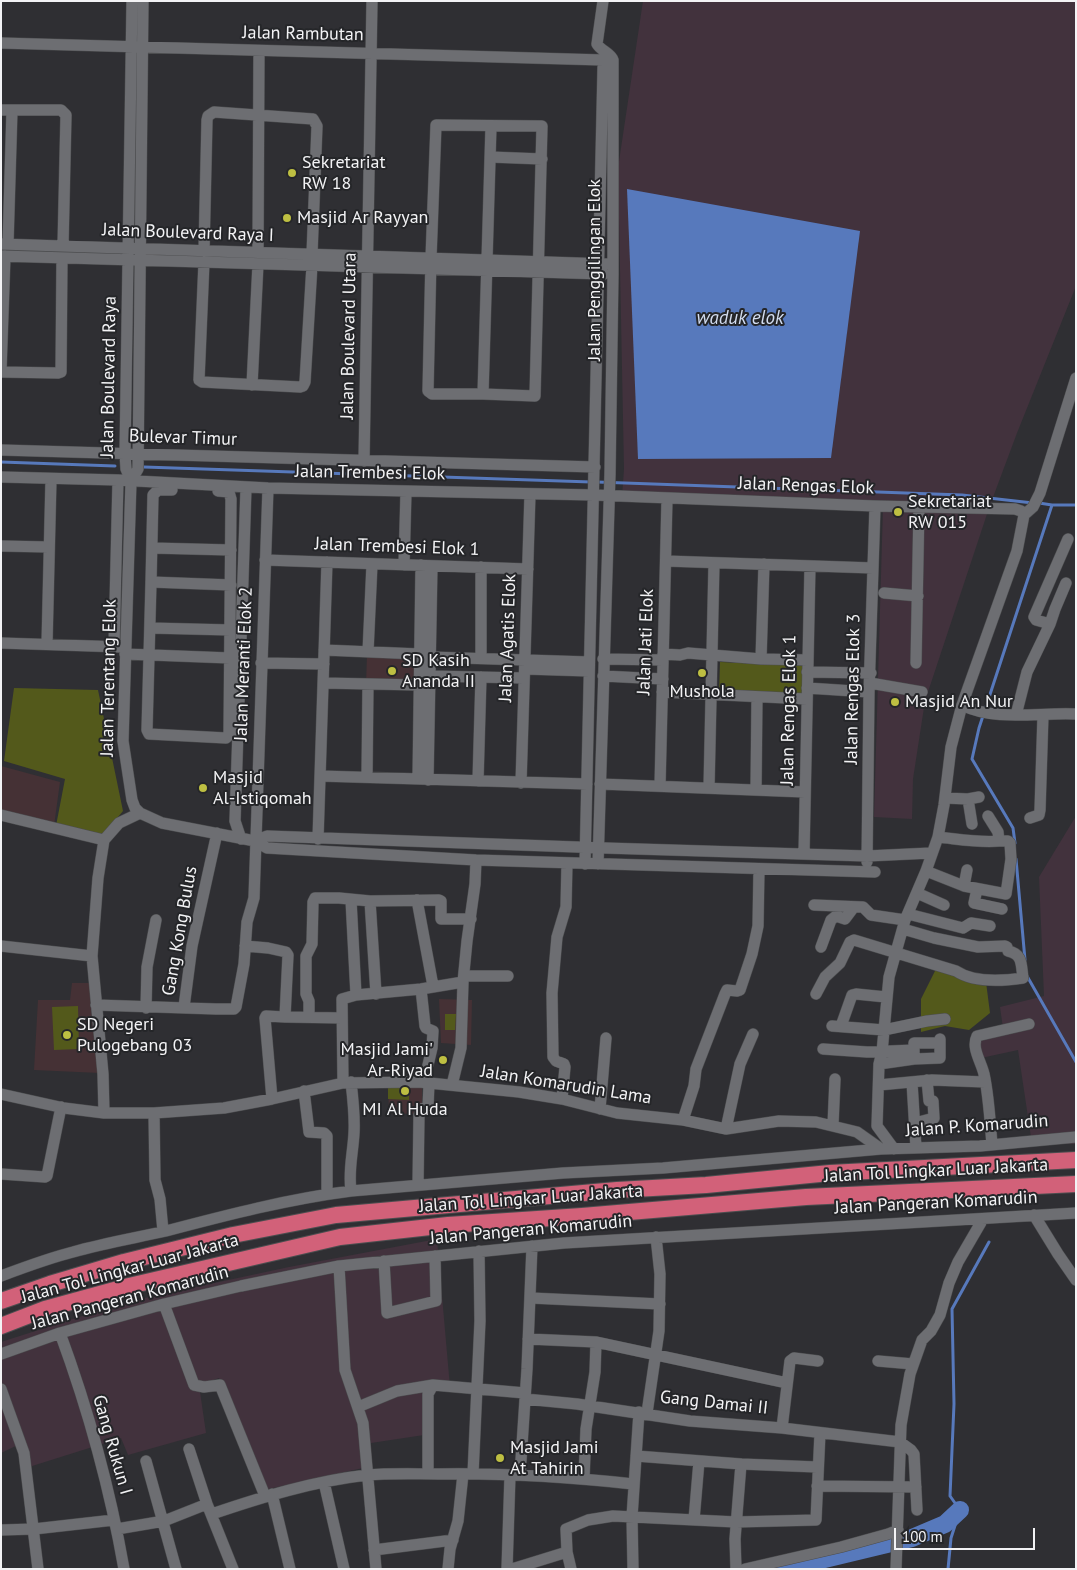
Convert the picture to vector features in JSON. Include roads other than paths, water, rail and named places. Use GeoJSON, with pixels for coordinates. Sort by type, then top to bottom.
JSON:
{"type":"FeatureCollection","features":[{"type":"Feature","properties":{"kind":"highway","name":"Jalan Tol Lingkar Luar Jakarta"},"geometry":{"type":"LineString","coordinates":[[1,1301],[124,1262],[233,1235],[336,1215],[607,1191],[706,1185],[830,1172],[1076,1160]]}},
{"type":"Feature","properties":{"kind":"highway","name":"Jalan Tol Lingkar Luar Jakarta"},"geometry":{"type":"LineString","coordinates":[[1,1326],[45,1309],[129,1286],[350,1236],[448,1225],[797,1198],[1076,1184]]}},
{"type":"Feature","properties":{"kind":"street","name":"Jalan Boulevard Raya"},"geometry":{"type":"LineString","coordinates":[[132,1],[137,47]]}},
{"type":"Feature","properties":{"kind":"street","name":"Jalan Boulevard Raya"},"geometry":{"type":"LineString","coordinates":[[131,481],[126,469],[125,454],[134,254],[137,47],[143,1]]}},
{"type":"Feature","properties":{"kind":"street","name":"Jalan Boulevard Utara"},"geometry":{"type":"LineString","coordinates":[[364,462],[372,1]]}},
{"type":"Feature","properties":{"kind":"street","name":"Jalan Penggilingan Elok"},"geometry":{"type":"LineString","coordinates":[[594,493],[604,56],[598,44],[603,1]]}},
{"type":"Feature","properties":{"kind":"street","name":"Jalan Rambutan"},"geometry":{"type":"LineString","coordinates":[[1,43],[259,51],[604,56]]}},
{"type":"Feature","properties":{"kind":"street"},"geometry":{"type":"LineString","coordinates":[[252,385],[258,258],[259,51]]}},
{"type":"Feature","properties":{"kind":"street","name":"Jalan Penggilingan Elok"},"geometry":{"type":"LineString","coordinates":[[604,56],[611,55],[613,60],[613,269],[609,494]]}},
{"type":"Feature","properties":{"kind":"street"},"geometry":{"type":"LineString","coordinates":[[3,256],[1,371],[61,372],[66,115],[61,110],[6,110],[5,244]]}},
{"type":"Feature","properties":{"kind":"street"},"geometry":{"type":"LineString","coordinates":[[214,112],[313,119],[317,126],[312,260],[303,386],[202,382],[198,378],[204,256],[208,116],[214,112]]}},
{"type":"Feature","properties":{"kind":"street"},"geometry":{"type":"LineString","coordinates":[[438,125],[491,126],[541,125],[543,128],[535,395],[533,397],[483,394],[432,394],[428,391],[435,127],[438,125]]}},
{"type":"Feature","properties":{"kind":"street"},"geometry":{"type":"LineString","coordinates":[[483,394],[491,126]]}},
{"type":"Feature","properties":{"kind":"street"},"geometry":{"type":"LineString","coordinates":[[490,157],[542,159]]}},
{"type":"Feature","properties":{"kind":"street","name":"Jalan Boulevard Raya I"},"geometry":{"type":"LineString","coordinates":[[5,244],[63,252]]}},
{"type":"Feature","properties":{"kind":"street","name":"Jalan Boulevard Raya I"},"geometry":{"type":"LineString","coordinates":[[3,256],[63,252],[613,269]]}},
{"type":"Feature","properties":{"kind":"street","name":"Jalan Boulevard Raya"},"geometry":{"type":"LineString","coordinates":[[131,481],[138,469],[134,254]]}},
{"type":"Feature","properties":{"kind":"street"},"geometry":{"type":"LineString","coordinates":[[894,1149],[877,1126],[879,1064],[882,1052],[889,977],[905,921],[938,838],[951,747],[967,708],[1029,511],[1040,493],[1076,378]]}},
{"type":"Feature","properties":{"kind":"street","name":"Bulevar Timur"},"geometry":{"type":"LineString","coordinates":[[1,450],[595,470]]}},
{"type":"Feature","properties":{"kind":"street","name":"Jalan Trembesi Elok"},"geometry":{"type":"LineString","coordinates":[[1,478],[118,480],[246,488],[609,494]]}},
{"type":"Feature","properties":{"kind":"street"},"geometry":{"type":"LineString","coordinates":[[47,644],[51,479]]}},
{"type":"Feature","properties":{"kind":"street","name":"Jalan Terentang Elok"},"geometry":{"type":"LineString","coordinates":[[118,480],[123,740],[132,800],[140,813]]}},
{"type":"Feature","properties":{"kind":"street","name":"Jalan Terentang Elok"},"geometry":{"type":"LineString","coordinates":[[121,649],[130,529],[131,481]]}},
{"type":"Feature","properties":{"kind":"street"},"geometry":{"type":"LineString","coordinates":[[241,839],[235,821],[246,488]]}},
{"type":"Feature","properties":{"kind":"street","name":"Jalan Meranti Elok 2"},"geometry":{"type":"LineString","coordinates":[[184,1007],[236,1008],[244,964],[248,917],[254,898],[268,488]]}},
{"type":"Feature","properties":{"kind":"street"},"geometry":{"type":"LineString","coordinates":[[158,490],[227,492],[230,494],[232,499],[231,630],[228,737],[151,735],[148,733],[152,548],[153,496],[158,490]]}},
{"type":"Feature","properties":{"kind":"street"},"geometry":{"type":"LineString","coordinates":[[404,565],[406,492]]}},
{"type":"Feature","properties":{"kind":"street"},"geometry":{"type":"LineString","coordinates":[[585,864],[594,493]]}},
{"type":"Feature","properties":{"kind":"street","name":"Jalan Agatis Elok"},"geometry":{"type":"LineString","coordinates":[[521,783],[530,494]]}},
{"type":"Feature","properties":{"kind":"street"},"geometry":{"type":"LineString","coordinates":[[598,864],[609,494]]}},
{"type":"Feature","properties":{"kind":"street","name":"Jalan Rengas Elok"},"geometry":{"type":"LineString","coordinates":[[609,494],[668,499],[1029,511]]}},
{"type":"Feature","properties":{"kind":"street","name":"Jalan Jati Elok"},"geometry":{"type":"LineString","coordinates":[[660,786],[668,499]]}},
{"type":"Feature","properties":{"kind":"street","name":"Jalan Rengas Elok 3"},"geometry":{"type":"LineString","coordinates":[[759,869],[871,872],[867,856],[875,506]]}},
{"type":"Feature","properties":{"kind":"street"},"geometry":{"type":"LineString","coordinates":[[916,663],[919,507]]}},
{"type":"Feature","properties":{"kind":"street"},"geometry":{"type":"LineString","coordinates":[[130,529],[153,529]]}},
{"type":"Feature","properties":{"kind":"street"},"geometry":{"type":"LineString","coordinates":[[1050,624],[1036,620],[1034,617],[1068,539]]}},
{"type":"Feature","properties":{"kind":"street"},"geometry":{"type":"LineString","coordinates":[[1,546],[49,547]]}},
{"type":"Feature","properties":{"kind":"street"},"geometry":{"type":"LineString","coordinates":[[152,548],[231,550]]}},
{"type":"Feature","properties":{"kind":"street","name":"Jalan Trembesi Elok 1"},"geometry":{"type":"LineString","coordinates":[[265,560],[528,569]]}},
{"type":"Feature","properties":{"kind":"street"},"geometry":{"type":"LineString","coordinates":[[666,561],[873,568]]}},
{"type":"Feature","properties":{"kind":"street"},"geometry":{"type":"LineString","coordinates":[[318,839],[327,562]]}},
{"type":"Feature","properties":{"kind":"street"},"geometry":{"type":"LineString","coordinates":[[710,788],[714,563]]}},
{"type":"Feature","properties":{"kind":"street"},"geometry":{"type":"LineString","coordinates":[[368,652],[372,564]]}},
{"type":"Feature","properties":{"kind":"street"},"geometry":{"type":"LineString","coordinates":[[761,659],[764,564]]}},
{"type":"Feature","properties":{"kind":"street"},"geometry":{"type":"LineString","coordinates":[[423,779],[419,685],[425,655],[426,566]]}},
{"type":"Feature","properties":{"kind":"street","name":"Jalan Rengas Elok 1"},"geometry":{"type":"LineString","coordinates":[[804,854],[810,566]]}},
{"type":"Feature","properties":{"kind":"street"},"geometry":{"type":"LineString","coordinates":[[481,567],[481,658]]}},
{"type":"Feature","properties":{"kind":"street"},"geometry":{"type":"LineString","coordinates":[[151,582],[231,585]]}},
{"type":"Feature","properties":{"kind":"street"},"geometry":{"type":"LineString","coordinates":[[1016,715],[1027,672],[1050,624],[1066,583]]}},
{"type":"Feature","properties":{"kind":"street"},"geometry":{"type":"LineString","coordinates":[[884,593],[918,596]]}},
{"type":"Feature","properties":{"kind":"street"},"geometry":{"type":"LineString","coordinates":[[150,628],[231,630]]}},
{"type":"Feature","properties":{"kind":"street"},"geometry":{"type":"LineString","coordinates":[[1,643],[47,644],[121,649],[149,654],[230,658]]}},
{"type":"Feature","properties":{"kind":"street"},"geometry":{"type":"LineString","coordinates":[[324,650],[481,658],[525,669]]}},
{"type":"Feature","properties":{"kind":"street"},"geometry":{"type":"LineString","coordinates":[[603,667],[680,655],[688,652],[761,659],[808,660]]}},
{"type":"Feature","properties":{"kind":"street"},"geometry":{"type":"LineString","coordinates":[[423,779],[430,676],[425,655]]}},
{"type":"Feature","properties":{"kind":"street"},"geometry":{"type":"LineString","coordinates":[[261,666],[324,673],[368,684],[419,685]]}},
{"type":"Feature","properties":{"kind":"street"},"geometry":{"type":"LineString","coordinates":[[430,676],[481,677],[525,669],[589,666],[663,679]]}},
{"type":"Feature","properties":{"kind":"street"},"geometry":{"type":"LineString","coordinates":[[807,672],[922,692]]}},
{"type":"Feature","properties":{"kind":"street"},"geometry":{"type":"LineString","coordinates":[[478,781],[481,677]]}},
{"type":"Feature","properties":{"kind":"street"},"geometry":{"type":"LineString","coordinates":[[662,692],[758,697],[807,694],[870,683]]}},
{"type":"Feature","properties":{"kind":"street"},"geometry":{"type":"LineString","coordinates":[[367,777],[368,684]]}},
{"type":"Feature","properties":{"kind":"street"},"geometry":{"type":"LineString","coordinates":[[756,790],[758,697]]}},
{"type":"Feature","properties":{"kind":"street"},"geometry":{"type":"LineString","coordinates":[[967,708],[1016,715],[1076,714]]}},
{"type":"Feature","properties":{"kind":"street"},"geometry":{"type":"LineString","coordinates":[[1030,818],[1039,815],[1040,810],[1043,715]]}},
{"type":"Feature","properties":{"kind":"street"},"geometry":{"type":"LineString","coordinates":[[320,776],[587,784]]}},
{"type":"Feature","properties":{"kind":"street"},"geometry":{"type":"LineString","coordinates":[[600,784],[805,792]]}},
{"type":"Feature","properties":{"kind":"street"},"geometry":{"type":"LineString","coordinates":[[945,798],[974,798],[972,824]]}},
{"type":"Feature","properties":{"kind":"street"},"geometry":{"type":"LineString","coordinates":[[104,1113],[104,1074],[92,956],[98,878],[104,840],[119,823],[140,813],[162,823],[256,841],[267,848],[476,860],[759,869],[758,926],[752,954],[738,991],[728,990],[725,994],[696,1069],[694,1086],[683,1120]]}},
{"type":"Feature","properties":{"kind":"street"},"geometry":{"type":"LineString","coordinates":[[1,815],[104,840]]}},
{"type":"Feature","properties":{"kind":"street"},"geometry":{"type":"LineString","coordinates":[[988,816],[998,832],[999,841]]}},
{"type":"Feature","properties":{"kind":"street","name":"Gang Kong Bulus"},"geometry":{"type":"LineString","coordinates":[[96,1005],[146,1008],[184,1007],[192,946],[223,834],[235,821]]}},
{"type":"Feature","properties":{"kind":"street"},"geometry":{"type":"LineString","coordinates":[[256,841],[267,836],[867,856],[931,853]]}},
{"type":"Feature","properties":{"kind":"street"},"geometry":{"type":"LineString","coordinates":[[926,871],[964,886],[1006,894],[1011,859],[1010,843],[1008,841],[982,842],[938,838]]}},
{"type":"Feature","properties":{"kind":"street"},"geometry":{"type":"LineString","coordinates":[[452,1085],[461,1048],[464,979],[476,860]]}},
{"type":"Feature","properties":{"kind":"street"},"geometry":{"type":"LineString","coordinates":[[562,1099],[565,1067],[564,1064],[556,1061],[553,1057],[552,993],[556,944],[566,907],[567,863]]}},
{"type":"Feature","properties":{"kind":"street"},"geometry":{"type":"LineString","coordinates":[[964,886],[967,870]]}},
{"type":"Feature","properties":{"kind":"street"},"geometry":{"type":"LineString","coordinates":[[977,889],[974,903],[1002,909]]}},
{"type":"Feature","properties":{"kind":"street"},"geometry":{"type":"LineString","coordinates":[[917,893],[944,904]]}},
{"type":"Feature","properties":{"kind":"street"},"geometry":{"type":"LineString","coordinates":[[309,1017],[309,1001],[306,994],[306,956],[312,944],[314,899],[339,898],[370,901],[441,900],[440,918],[442,920],[471,919]]}},
{"type":"Feature","properties":{"kind":"street"},"geometry":{"type":"LineString","coordinates":[[351,900],[356,995]]}},
{"type":"Feature","properties":{"kind":"street"},"geometry":{"type":"LineString","coordinates":[[417,900],[433,986]]}},
{"type":"Feature","properties":{"kind":"street"},"geometry":{"type":"LineString","coordinates":[[370,901],[376,994]]}},
{"type":"Feature","properties":{"kind":"street"},"geometry":{"type":"LineString","coordinates":[[814,905],[863,907],[871,915],[963,928],[971,923],[990,926]]}},
{"type":"Feature","properties":{"kind":"street"},"geometry":{"type":"LineString","coordinates":[[821,947],[833,917],[845,919],[854,907]]}},
{"type":"Feature","properties":{"kind":"street"},"geometry":{"type":"LineString","coordinates":[[146,1008],[148,960],[156,920]]}},
{"type":"Feature","properties":{"kind":"street"},"geometry":{"type":"LineString","coordinates":[[816,994],[825,977],[840,963],[852,940],[956,971],[962,975],[1007,980],[1023,978],[1021,958],[1016,953],[1008,952],[1007,947],[978,948],[934,938],[905,921]]}},
{"type":"Feature","properties":{"kind":"street"},"geometry":{"type":"LineString","coordinates":[[1,946],[92,956]]}},
{"type":"Feature","properties":{"kind":"street"},"geometry":{"type":"LineString","coordinates":[[245,946],[268,948],[286,952],[288,955],[285,1017]]}},
{"type":"Feature","properties":{"kind":"street"},"geometry":{"type":"LineString","coordinates":[[354,949],[372,949]]}},
{"type":"Feature","properties":{"kind":"street"},"geometry":{"type":"LineString","coordinates":[[351,1191],[349,1175],[354,1132],[354,1110],[347,1082],[342,1000],[356,995],[421,989],[464,979],[508,976]]}},
{"type":"Feature","properties":{"kind":"street"},"geometry":{"type":"LineString","coordinates":[[421,989],[425,1026],[433,1031],[428,1065]]}},
{"type":"Feature","properties":{"kind":"street"},"geometry":{"type":"LineString","coordinates":[[886,997],[852,995],[837,1026],[884,1030],[927,1021],[945,1020]]}},
{"type":"Feature","properties":{"kind":"street"},"geometry":{"type":"LineString","coordinates":[[272,1099],[266,1016],[342,1018]]}},
{"type":"Feature","properties":{"kind":"street"},"geometry":{"type":"LineString","coordinates":[[992,1145],[987,1088],[976,1050],[976,1039],[977,1036],[1029,1024]]}},
{"type":"Feature","properties":{"kind":"street"},"geometry":{"type":"LineString","coordinates":[[726,1129],[740,1064],[753,1034]]}},
{"type":"Feature","properties":{"kind":"street"},"geometry":{"type":"LineString","coordinates":[[600,1109],[606,1038]]}},
{"type":"Feature","properties":{"kind":"street"},"geometry":{"type":"LineString","coordinates":[[823,1049],[882,1052],[940,1058],[940,1041],[914,1043],[914,1055]]}},
{"type":"Feature","properties":{"kind":"street"},"geometry":{"type":"LineString","coordinates":[[879,1064],[914,1055]]}},
{"type":"Feature","properties":{"kind":"street"},"geometry":{"type":"LineString","coordinates":[[833,1125],[835,1079]]}},
{"type":"Feature","properties":{"kind":"street"},"geometry":{"type":"LineString","coordinates":[[879,1085],[929,1080],[985,1082]]}},
{"type":"Feature","properties":{"kind":"street"},"geometry":{"type":"LineString","coordinates":[[915,1123],[934,1118],[933,1101],[929,1101],[929,1080]]}},
{"type":"Feature","properties":{"kind":"street","name":"Jalan Komarudin Lama"},"geometry":{"type":"LineString","coordinates":[[2,1095],[61,1107],[104,1113],[154,1113],[208,1110],[272,1099],[347,1082],[429,1083],[519,1092],[562,1099],[632,1116],[683,1120],[726,1129],[791,1120],[816,1122],[857,1132],[881,1149]]}},
{"type":"Feature","properties":{"kind":"street"},"geometry":{"type":"LineString","coordinates":[[912,1082],[916,1148]]}},
{"type":"Feature","properties":{"kind":"street"},"geometry":{"type":"LineString","coordinates":[[418,1185],[419,1115],[421,1109],[428,1107],[429,1083]]}},
{"type":"Feature","properties":{"kind":"street"},"geometry":{"type":"LineString","coordinates":[[304,1091],[310,1132],[324,1133],[327,1136],[327,1194]]}},
{"type":"Feature","properties":{"kind":"street"},"geometry":{"type":"LineString","coordinates":[[1,1174],[46,1176],[61,1107]]}},
{"type":"Feature","properties":{"kind":"street"},"geometry":{"type":"LineString","coordinates":[[154,1113],[155,1180],[160,1199],[163,1231]]}},
{"type":"Feature","properties":{"kind":"street","name":"Jalan P. Komarudin"},"geometry":{"type":"LineString","coordinates":[[881,1149],[992,1145],[1076,1137]]}},
{"type":"Feature","properties":{"kind":"street"},"geometry":{"type":"LineString","coordinates":[[1,1276],[74,1251],[229,1214],[327,1194],[563,1173],[663,1168],[881,1149]]}},
{"type":"Feature","properties":{"kind":"street","name":"Jalan Pangeran Komarudin"},"geometry":{"type":"LineString","coordinates":[[1,1354],[60,1333],[164,1304],[338,1266],[532,1246],[656,1237],[1076,1213]]}},
{"type":"Feature","properties":{"kind":"street"},"geometry":{"type":"LineString","coordinates":[[1032,1215],[1076,1280]]}},
{"type":"Feature","properties":{"kind":"street"},"geometry":{"type":"LineString","coordinates":[[894,1565],[898,1532],[900,1442],[905,1399],[913,1364],[922,1340],[931,1331],[940,1315],[949,1283],[958,1262],[984,1219]]}},
{"type":"Feature","properties":{"kind":"street"},"geometry":{"type":"LineString","coordinates":[[633,1569],[633,1484],[643,1413],[656,1355],[660,1304],[660,1274],[656,1237]]}},
{"type":"Feature","properties":{"kind":"street"},"geometry":{"type":"LineString","coordinates":[[506,1569],[525,1396],[532,1246]]}},
{"type":"Feature","properties":{"kind":"street"},"geometry":{"type":"LineString","coordinates":[[448,1569],[449,1556],[468,1474],[480,1321],[479,1251]]}},
{"type":"Feature","properties":{"kind":"street"},"geometry":{"type":"LineString","coordinates":[[384,1261],[387,1312],[436,1301],[435,1256]]}},
{"type":"Feature","properties":{"kind":"street"},"geometry":{"type":"LineString","coordinates":[[338,1266],[345,1370],[363,1424],[376,1569]]}},
{"type":"Feature","properties":{"kind":"street"},"geometry":{"type":"LineString","coordinates":[[531,1298],[660,1304]]}},
{"type":"Feature","properties":{"kind":"street"},"geometry":{"type":"LineString","coordinates":[[164,1304],[194,1384],[204,1387],[220,1385],[269,1495],[290,1569]]}},
{"type":"Feature","properties":{"kind":"street","name":"Gang Rukun I"},"geometry":{"type":"LineString","coordinates":[[60,1333],[92,1430],[116,1524],[124,1569]]}},
{"type":"Feature","properties":{"kind":"street"},"geometry":{"type":"LineString","coordinates":[[528,1339],[596,1342],[787,1383]]}},
{"type":"Feature","properties":{"kind":"street"},"geometry":{"type":"LineString","coordinates":[[584,1479],[586,1429],[595,1372],[596,1342]]}},
{"type":"Feature","properties":{"kind":"street"},"geometry":{"type":"LineString","coordinates":[[782,1428],[790,1361],[792,1359],[818,1361]]}},
{"type":"Feature","properties":{"kind":"street"},"geometry":{"type":"LineString","coordinates":[[878,1362],[913,1364]]}},
{"type":"Feature","properties":{"kind":"street"},"geometry":{"type":"LineString","coordinates":[[428,1474],[428,1394],[432,1385]]}},
{"type":"Feature","properties":{"kind":"street","name":"Gang Damai II"},"geometry":{"type":"LineString","coordinates":[[358,1407],[397,1391],[432,1385],[525,1396],[690,1421],[782,1428],[900,1442]]}},
{"type":"Feature","properties":{"kind":"street"},"geometry":{"type":"LineString","coordinates":[[1,1389],[24,1454],[38,1569]]}},
{"type":"Feature","properties":{"kind":"street"},"geometry":{"type":"LineString","coordinates":[[571,1569],[567,1552],[566,1529],[588,1520],[608,1517],[632,1517],[736,1522],[816,1520],[820,1433]]}},
{"type":"Feature","properties":{"kind":"street"},"geometry":{"type":"LineString","coordinates":[[900,1442],[914,1454],[918,1510]]}},
{"type":"Feature","properties":{"kind":"street"},"geometry":{"type":"LineString","coordinates":[[189,1449],[209,1509],[233,1569]]}},
{"type":"Feature","properties":{"kind":"street"},"geometry":{"type":"LineString","coordinates":[[636,1456],[817,1468]]}},
{"type":"Feature","properties":{"kind":"street"},"geometry":{"type":"LineString","coordinates":[[146,1461],[176,1569]]}},
{"type":"Feature","properties":{"kind":"street"},"geometry":{"type":"LineString","coordinates":[[694,1520],[699,1461]]}},
{"type":"Feature","properties":{"kind":"street"},"geometry":{"type":"LineString","coordinates":[[736,1569],[736,1522],[741,1464]]}},
{"type":"Feature","properties":{"kind":"street"},"geometry":{"type":"LineString","coordinates":[[1,1530],[164,1521],[324,1482],[367,1475],[515,1475],[633,1484]]}},
{"type":"Feature","properties":{"kind":"street"},"geometry":{"type":"LineString","coordinates":[[324,1482],[344,1569]]}},
{"type":"Feature","properties":{"kind":"street"},"geometry":{"type":"LineString","coordinates":[[817,1486],[916,1487]]}},
{"type":"Feature","properties":{"kind":"street"},"geometry":{"type":"LineString","coordinates":[[745,1569],[898,1532]]}},
{"type":"Feature","properties":{"kind":"street"},"geometry":{"type":"LineString","coordinates":[[374,1550],[453,1540]]}},
{"type":"Feature","properties":{"kind":"street"},"geometry":{"type":"LineString","coordinates":[[512,1569],[567,1552]]}},
{"type":"Feature","properties":{"kind":"water","name":"waduk elok"},"geometry":{"type":"Polygon","coordinates":[[[627,189],[860,231],[831,458],[638,459],[627,189]]]}},
{"type":"Feature","properties":{"kind":"waterway"},"geometry":{"type":"LineString","coordinates":[[1,462],[115,466]]}},
{"type":"Feature","properties":{"kind":"waterway"},"geometry":{"type":"LineString","coordinates":[[144,467],[591,482]]}},
{"type":"Feature","properties":{"kind":"waterway"},"geometry":{"type":"LineString","coordinates":[[597,482],[962,495],[1033,503]]}},
{"type":"Feature","properties":{"kind":"waterway"},"geometry":{"type":"LineString","coordinates":[[1039,503],[1052,505]]}},
{"type":"Feature","properties":{"kind":"waterway"},"geometry":{"type":"LineString","coordinates":[[1015,843],[1013,828],[972,759],[979,728],[1052,505],[1076,505]]}},
{"type":"Feature","properties":{"kind":"waterway"},"geometry":{"type":"LineString","coordinates":[[1016,859],[1025,960]]}},
{"type":"Feature","properties":{"kind":"waterway"},"geometry":{"type":"LineString","coordinates":[[1027,976],[1076,1062]]}},
{"type":"Feature","properties":{"kind":"waterway"},"geometry":{"type":"LineString","coordinates":[[948,1569],[951,1538],[960,1510],[950,1496],[954,1404],[952,1309],[989,1242]]}},
{"type":"Feature","properties":{"kind":"waterway"},"geometry":{"type":"LineString","coordinates":[[783,1569],[912,1538],[945,1524],[960,1510]]}},
{"type":"Feature","properties":{"kind":"place","name":"Sekretariat RW 18"},"geometry":{"type":"Point","coordinates":[292,173]}},
{"type":"Feature","properties":{"kind":"place","name":"Masjid Ar Rayyan"},"geometry":{"type":"Point","coordinates":[287,218]}},
{"type":"Feature","properties":{"kind":"place","name":"Sekretariat RW 015"},"geometry":{"type":"Point","coordinates":[898,512]}},
{"type":"Feature","properties":{"kind":"place","name":"SD Kasih Ananda II"},"geometry":{"type":"Point","coordinates":[392,671]}},
{"type":"Feature","properties":{"kind":"place","name":"Mushola"},"geometry":{"type":"Point","coordinates":[702,673]}},
{"type":"Feature","properties":{"kind":"place","name":"Masjid An Nur"},"geometry":{"type":"Point","coordinates":[895,702]}},
{"type":"Feature","properties":{"kind":"place","name":"Masjid Al-Istiqomah"},"geometry":{"type":"Point","coordinates":[203,788]}},
{"type":"Feature","properties":{"kind":"place","name":"SD Negeri Pulogebang 03"},"geometry":{"type":"Point","coordinates":[67,1035]}},
{"type":"Feature","properties":{"kind":"place","name":"Masjid Jami' Ar-Riyad"},"geometry":{"type":"Point","coordinates":[443,1060]}},
{"type":"Feature","properties":{"kind":"place","name":"MI Al Huda"},"geometry":{"type":"Point","coordinates":[405,1091]}},
{"type":"Feature","properties":{"kind":"place","name":"Masjid Jami At Tahirin"},"geometry":{"type":"Point","coordinates":[500,1458]}}]}
